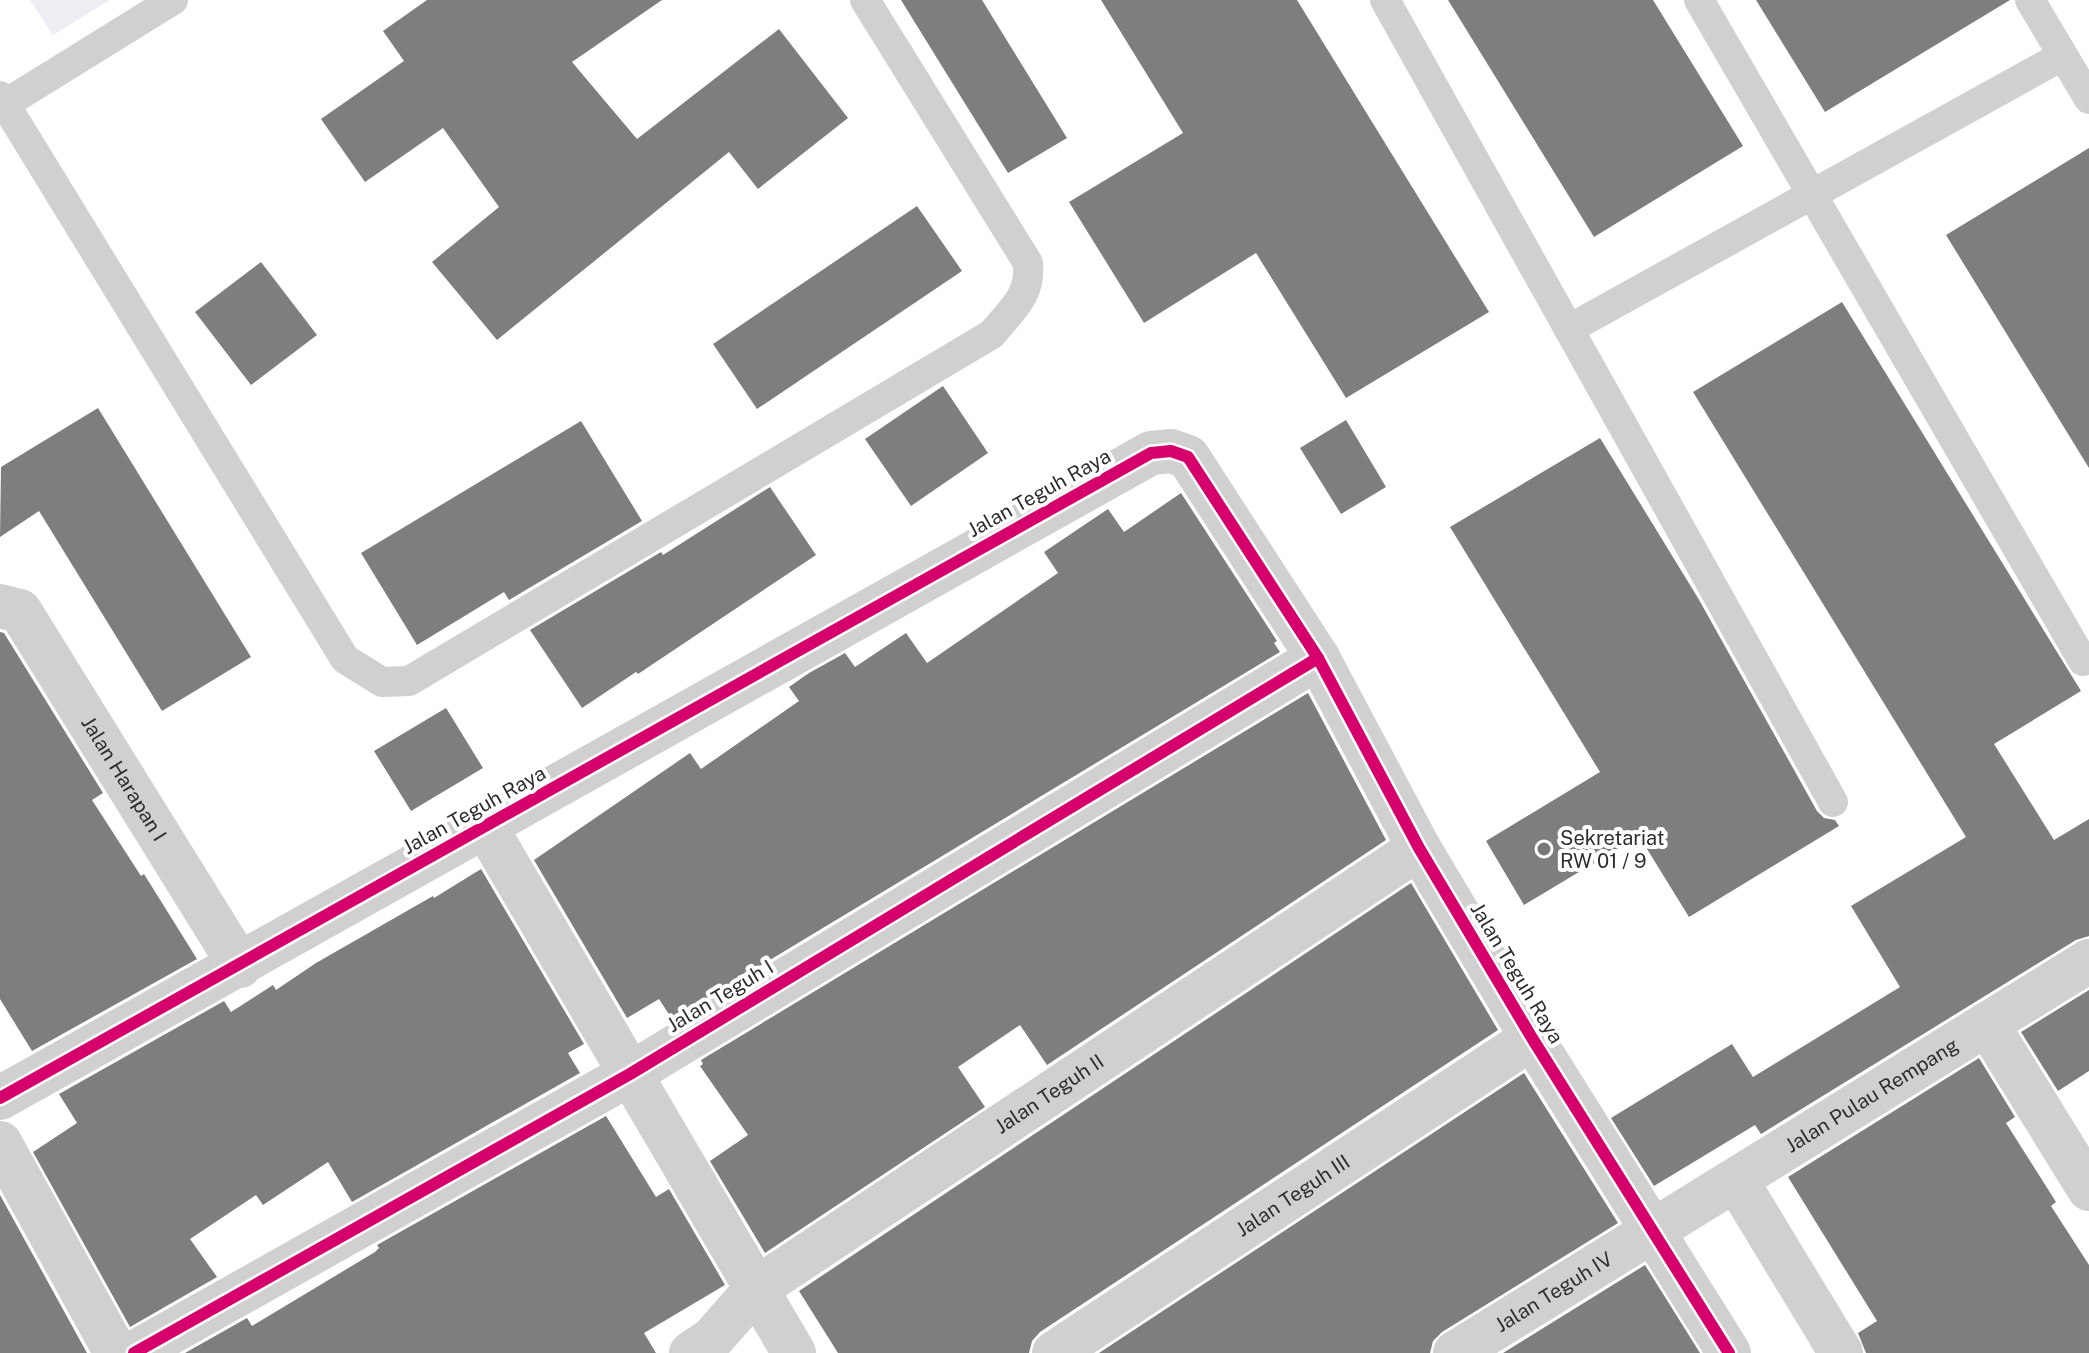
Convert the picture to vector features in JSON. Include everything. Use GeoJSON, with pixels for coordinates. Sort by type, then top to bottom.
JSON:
{"type":"FeatureCollection","features":[{"type":"Feature","properties":{"kind":"street","name":"Jalan Teguh Raya"},"geometry":{"type":"LineString","coordinates":[[0,1098],[1151,453],[1171,451],[1188,457],[1318,658],[1419,848],[1532,1038],[1729,1353]]}},
{"type":"Feature","properties":{"kind":"street","name":"Jalan Harapan I"},"geometry":{"type":"LineString","coordinates":[[0,606],[20,611],[240,966]]}},
{"type":"Feature","properties":{"kind":"street","name":"Jalan Teguh I"},"geometry":{"type":"LineString","coordinates":[[134,1353],[630,1074],[1318,658]]}},
{"type":"Feature","properties":{"kind":"street"},"geometry":{"type":"LineString","coordinates":[[485,826],[794,1353]]}},
{"type":"Feature","properties":{"kind":"street","name":"Jalan Teguh II"},"geometry":{"type":"LineString","coordinates":[[691,1353],[712,1339],[756,1289],[1419,848]]}},
{"type":"Feature","properties":{"kind":"street","name":"Jalan Pulau Rempang"},"geometry":{"type":"LineString","coordinates":[[1654,1231],[2089,961]]}},
{"type":"Feature","properties":{"kind":"street"},"geometry":{"type":"LineString","coordinates":[[1987,1024],[2089,1189]]}},
{"type":"Feature","properties":{"kind":"street","name":"Jalan Teguh III"},"geometry":{"type":"LineString","coordinates":[[1054,1353],[1532,1038]]}},
{"type":"Feature","properties":{"kind":"street"},"geometry":{"type":"LineString","coordinates":[[0,1143],[116,1353]]}},
{"type":"Feature","properties":{"kind":"street"},"geometry":{"type":"LineString","coordinates":[[1736,1180],[1841,1353]]}},
{"type":"Feature","properties":{"kind":"street","name":"Jalan Teguh IV"},"geometry":{"type":"LineString","coordinates":[[1455,1353],[1654,1231]]}},
{"type":"Feature","properties":{"kind":"lane"},"geometry":{"type":"LineString","coordinates":[[173,0],[2,100],[345,659],[382,682],[409,681],[992,334],[1020,300],[1030,282],[1028,263],[865,0]]}},
{"type":"Feature","properties":{"kind":"lane"},"geometry":{"type":"LineString","coordinates":[[1385,0],[1833,802]]}},
{"type":"Feature","properties":{"kind":"lane"},"geometry":{"type":"LineString","coordinates":[[1699,0],[2083,661]]}},
{"type":"Feature","properties":{"kind":"lane"},"geometry":{"type":"LineString","coordinates":[[2030,0],[2089,99]]}},
{"type":"Feature","properties":{"kind":"lane"},"geometry":{"type":"LineString","coordinates":[[1569,329],[2062,56]]}},
{"type":"Feature","properties":{"kind":"shaded area"},"geometry":{"type":"Polygon","coordinates":[[[30,0],[110,0],[53,35],[30,0]]]}},
{"type":"Feature","properties":{"kind":"building"},"geometry":{"type":"Polygon","coordinates":[[[427,0],[662,0],[572,62],[637,139],[779,29],[848,118],[758,189],[729,152],[497,340],[432,262],[499,207],[443,128],[365,182],[321,119],[404,61],[383,31],[427,0]]]}},
{"type":"Feature","properties":{"kind":"building"},"geometry":{"type":"Polygon","coordinates":[[[901,0],[982,0],[1067,138],[1008,173],[901,0]]]}},
{"type":"Feature","properties":{"kind":"building"},"geometry":{"type":"Polygon","coordinates":[[[1101,0],[1297,0],[1489,312],[1346,398],[1256,253],[1144,323],[1069,202],[1183,133],[1101,0]]]}},
{"type":"Feature","properties":{"kind":"building"},"geometry":{"type":"Polygon","coordinates":[[[1448,0],[1653,0],[1743,146],[1594,237],[1448,0]]]}},
{"type":"Feature","properties":{"kind":"building"},"geometry":{"type":"Polygon","coordinates":[[[1756,0],[2010,0],[1825,112],[1756,0]]]}},
{"type":"Feature","properties":{"kind":"building"},"geometry":{"type":"Polygon","coordinates":[[[2089,148],[2089,468],[1946,235],[2089,148]]]}},
{"type":"Feature","properties":{"kind":"building"},"geometry":{"type":"Polygon","coordinates":[[[917,206],[962,271],[757,409],[713,344],[917,206]]]}},
{"type":"Feature","properties":{"kind":"building"},"geometry":{"type":"Polygon","coordinates":[[[261,262],[317,335],[251,385],[195,312],[261,262]]]}},
{"type":"Feature","properties":{"kind":"building"},"geometry":{"type":"Polygon","coordinates":[[[1842,302],[2081,691],[1994,744],[2054,840],[2089,819],[2089,936],[2076,940],[1761,1134],[1755,1125],[1654,1186],[1611,1118],[1732,1044],[1753,1077],[1900,987],[1851,906],[1966,837],[1693,392],[1842,302]]]}},
{"type":"Feature","properties":{"kind":"building"},"geometry":{"type":"Polygon","coordinates":[[[943,386],[988,453],[911,506],[865,439],[943,386]]]}},
{"type":"Feature","properties":{"kind":"building"},"geometry":{"type":"Polygon","coordinates":[[[98,408],[251,657],[162,711],[39,511],[0,537],[1,467],[98,408]]]}},
{"type":"Feature","properties":{"kind":"building"},"geometry":{"type":"Polygon","coordinates":[[[1346,420],[1386,487],[1341,514],[1300,448],[1346,420]]]}},
{"type":"Feature","properties":{"kind":"building"},"geometry":{"type":"Polygon","coordinates":[[[581,421],[642,521],[509,600],[504,592],[417,645],[361,553],[581,421]]]}},
{"type":"Feature","properties":{"kind":"building"},"geometry":{"type":"Polygon","coordinates":[[[1600,438],[1698,598],[1817,811],[1824,818],[1835,820],[1839,826],[1689,917],[1639,836],[1524,905],[1486,841],[1600,772],[1450,527],[1600,438]]]}},
{"type":"Feature","properties":{"kind":"building"},"geometry":{"type":"Polygon","coordinates":[[[770,487],[816,555],[582,708],[530,630],[661,552],[663,555],[770,487]]]}},
{"type":"Feature","properties":{"kind":"building"},"geometry":{"type":"Polygon","coordinates":[[[1181,493],[1277,641],[1274,643],[1280,652],[672,1019],[659,999],[627,1018],[534,860],[690,753],[701,769],[799,701],[789,687],[809,673],[845,653],[855,667],[906,633],[927,663],[1058,573],[1044,552],[1108,509],[1124,532],[1181,493]]]}},
{"type":"Feature","properties":{"kind":"building"},"geometry":{"type":"Polygon","coordinates":[[[0,632],[4,633],[103,793],[92,800],[141,876],[144,874],[197,959],[32,1051],[0,999],[0,632]]]}},
{"type":"Feature","properties":{"kind":"building"},"geometry":{"type":"Polygon","coordinates":[[[1308,693],[1386,840],[1047,1065],[1020,1025],[958,1067],[985,1107],[765,1253],[710,1161],[748,1135],[700,1066],[703,1064],[701,1060],[1308,693]]]}},
{"type":"Feature","properties":{"kind":"building"},"geometry":{"type":"Polygon","coordinates":[[[446,708],[483,768],[411,811],[374,751],[446,708]]]}},
{"type":"Feature","properties":{"kind":"building"},"geometry":{"type":"Polygon","coordinates":[[[481,869],[584,1044],[568,1053],[580,1073],[352,1202],[328,1162],[263,1205],[256,1195],[190,1239],[217,1277],[130,1327],[33,1152],[77,1123],[59,1094],[224,1001],[231,1012],[273,985],[276,990],[316,963],[481,869]]]}},
{"type":"Feature","properties":{"kind":"building"},"geometry":{"type":"Polygon","coordinates":[[[1411,883],[1498,1030],[1040,1332],[1032,1341],[1029,1353],[838,1353],[799,1291],[1411,883]]]}},
{"type":"Feature","properties":{"kind":"building"},"geometry":{"type":"Polygon","coordinates":[[[2089,990],[2089,1071],[2058,1091],[2021,1032],[2089,990]]]}},
{"type":"Feature","properties":{"kind":"building"},"geometry":{"type":"Polygon","coordinates":[[[1979,1058],[2015,1117],[2006,1123],[2056,1202],[2051,1206],[2089,1265],[2089,1353],[1866,1353],[1858,1333],[1877,1321],[1788,1177],[1979,1058]]]}},
{"type":"Feature","properties":{"kind":"building"},"geometry":{"type":"Polygon","coordinates":[[[1524,1073],[1618,1223],[1442,1332],[1433,1341],[1430,1353],[1099,1353],[1524,1073]]]}},
{"type":"Feature","properties":{"kind":"building"},"geometry":{"type":"Polygon","coordinates":[[[606,1116],[656,1197],[669,1189],[725,1285],[644,1333],[656,1353],[185,1353],[247,1318],[252,1326],[375,1252],[379,1248],[377,1245],[606,1116]]]}},
{"type":"Feature","properties":{"kind":"building"},"geometry":{"type":"Polygon","coordinates":[[[0,1195],[87,1353],[0,1353],[0,1195]]]}},
{"type":"Feature","properties":{"kind":"building"},"geometry":{"type":"Polygon","coordinates":[[[1645,1265],[1700,1353],[1503,1353],[1645,1265]]]}},
{"type":"Feature","properties":{"kind":"cycle path"},"geometry":{"type":"LineString","coordinates":[[0,1098],[1151,453],[1171,451],[1188,457],[1318,658],[1419,848],[1532,1038],[1729,1353]]}},
{"type":"Feature","properties":{"kind":"cycle path"},"geometry":{"type":"LineString","coordinates":[[134,1353],[630,1074],[1318,658]]}},
{"type":"Feature","properties":{"kind":"place","name":"Sekretariat RW 01 / 9"},"geometry":{"type":"Point","coordinates":[1544,849]}}]}
